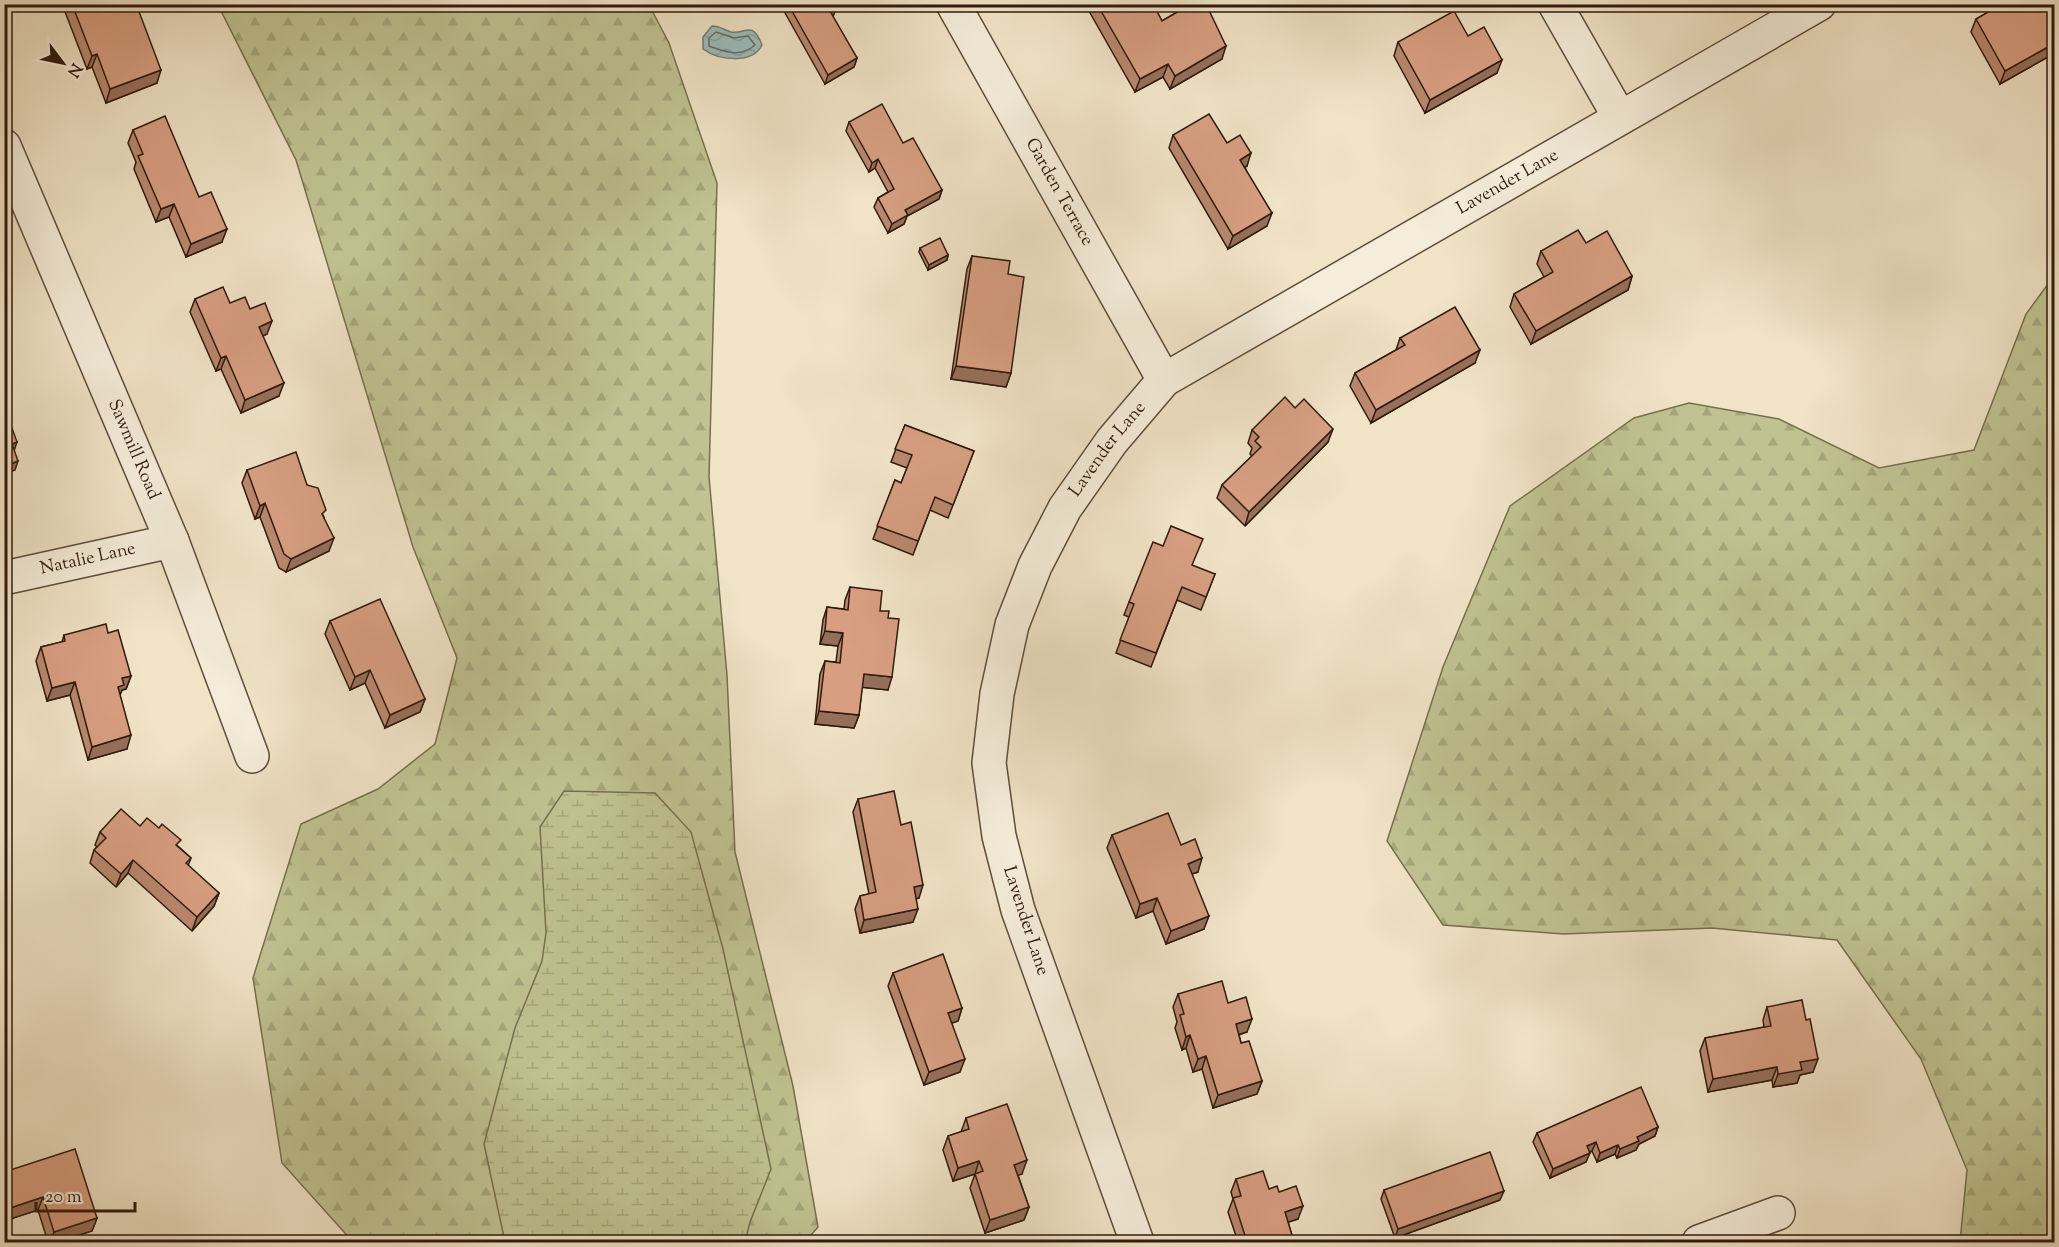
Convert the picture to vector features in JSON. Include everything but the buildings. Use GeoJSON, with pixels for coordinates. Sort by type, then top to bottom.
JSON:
{"type":"FeatureCollection","features":[{"type":"Feature","properties":{"kind":"street","name":"Garden Terrace"},"geometry":{"type":"LineString","coordinates":[[953,4],[1164,380]]}},
{"type":"Feature","properties":{"kind":"street"},"geometry":{"type":"LineString","coordinates":[[1555,4],[1620,118]]}},
{"type":"Feature","properties":{"kind":"street","name":"Lavender Lane"},"geometry":{"type":"LineString","coordinates":[[1137,1242],[1018,910],[999,836],[989,763],[997,694],[1012,625],[1035,566],[1065,508],[1112,441],[1164,380],[1819,4]]}},
{"type":"Feature","properties":{"kind":"street","name":"Sawmill Road"},"geometry":{"type":"LineString","coordinates":[[4,146],[172,541],[252,756]]}},
{"type":"Feature","properties":{"kind":"street","name":"Natalie Lane"},"geometry":{"type":"LineString","coordinates":[[4,578],[172,541]]}},
{"type":"Feature","properties":{"kind":"street"},"geometry":{"type":"LineString","coordinates":[[1699,1242],[1778,1213]]}},
{"type":"Feature","properties":{"kind":"green space"},"geometry":{"type":"Polygon","coordinates":[[[218,5],[649,5],[669,43],[717,183],[709,477],[727,675],[735,852],[793,1086],[818,1227],[805,1242],[353,1242],[282,1163],[253,978],[301,824],[378,789],[435,744],[457,658],[413,547],[296,160],[218,5]]]}},
{"type":"Feature","properties":{"kind":"green space"},"geometry":{"type":"Polygon","coordinates":[[[2054,276],[2054,1242],[1960,1242],[1967,1170],[1921,1059],[1837,940],[1712,928],[1563,934],[1443,925],[1387,841],[1443,667],[1510,506],[1634,418],[1689,403],[1779,419],[1879,468],[1974,450],[2026,314],[2054,276]]]}},
{"type":"Feature","properties":{"kind":"green space"},"geometry":{"type":"Polygon","coordinates":[[[564,791],[655,793],[691,832],[723,949],[771,1169],[750,1222],[745,1242],[505,1242],[484,1144],[515,1028],[542,961],[546,933],[540,827],[564,791]]]}},
{"type":"Feature","properties":{"kind":"water"},"geometry":{"type":"Polygon","coordinates":[[[712,26],[731,32],[751,30],[755,32],[762,45],[751,56],[743,58],[726,58],[709,53],[703,49],[703,37],[712,26]]]}}]}
